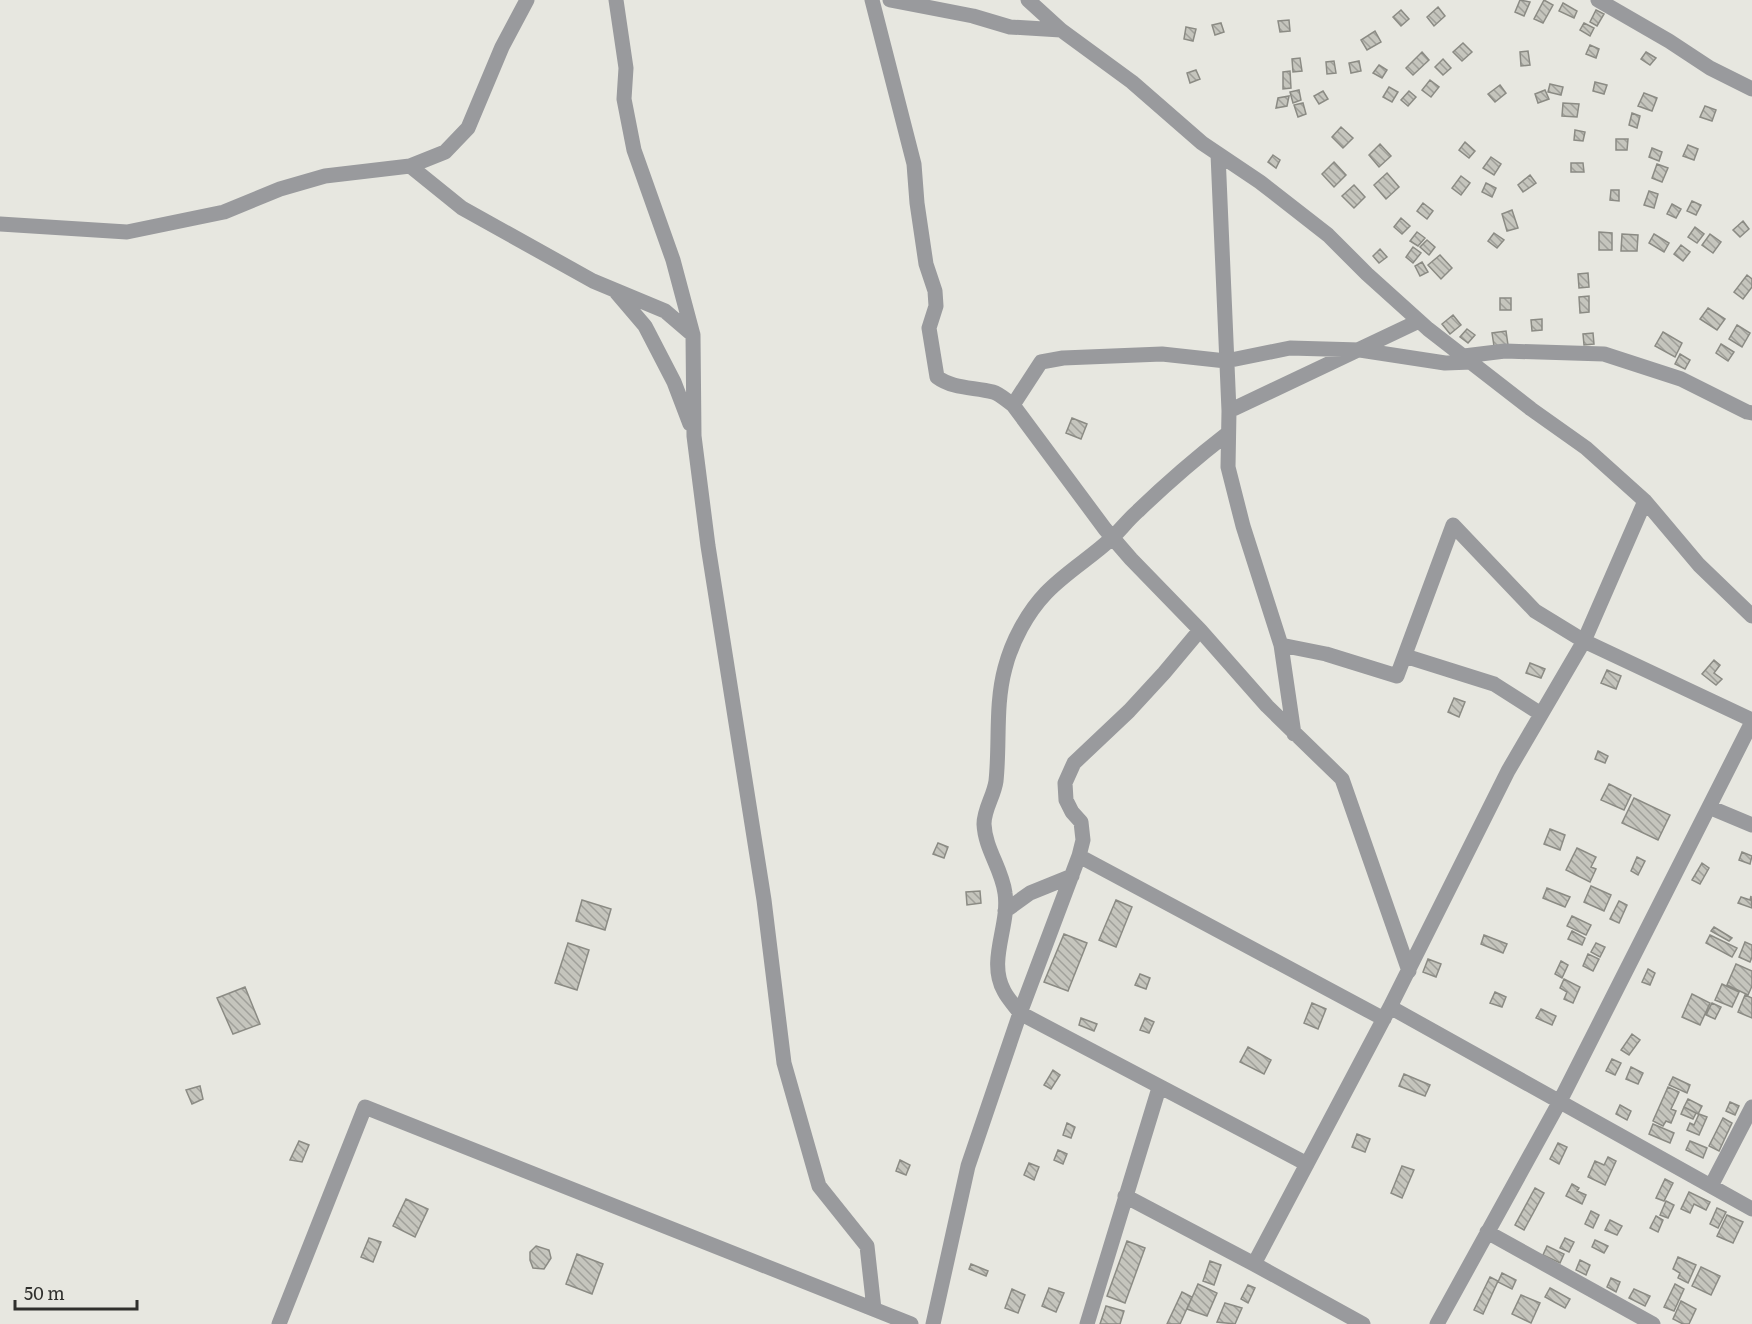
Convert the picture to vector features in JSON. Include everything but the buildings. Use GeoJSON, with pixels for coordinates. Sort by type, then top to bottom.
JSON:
{"type":"FeatureCollection","features":[{"type":"Feature","properties":{"kind":"street"},"geometry":{"type":"LineString","coordinates":[[0,224],[127,232],[224,212],[280,189],[325,176],[411,166],[446,152],[468,128],[502,47],[527,0]]}},
{"type":"Feature","properties":{"kind":"street"},"geometry":{"type":"LineString","coordinates":[[616,0],[626,68],[624,99],[634,150],[673,260],[693,335],[694,436],[708,546],[764,900],[784,1063],[819,1186],[867,1246],[874,1309]]}},
{"type":"Feature","properties":{"kind":"street"},"geometry":{"type":"LineString","coordinates":[[872,0],[915,164],[920,224],[936,306],[929,328],[934,370],[937,377],[943,382],[996,393],[1013,405],[1112,538],[1200,630],[1267,706],[1342,779],[1409,970]]}},
{"type":"Feature","properties":{"kind":"street"},"geometry":{"type":"LineString","coordinates":[[890,0],[973,16],[1010,27],[1061,30]]}},
{"type":"Feature","properties":{"kind":"street"},"geometry":{"type":"LineString","coordinates":[[1028,0],[1061,30],[1132,82],[1202,143],[1260,182],[1328,235],[1419,321],[1531,409],[1586,448],[1645,501],[1699,565],[1752,616]]}},
{"type":"Feature","properties":{"kind":"street"},"geometry":{"type":"LineString","coordinates":[[1598,0],[1669,40],[1710,68],[1752,89]]}},
{"type":"Feature","properties":{"kind":"street"},"geometry":{"type":"LineString","coordinates":[[1218,154],[1229,411],[1228,467],[1252,556],[1281,645],[1294,734]]}},
{"type":"Feature","properties":{"kind":"street"},"geometry":{"type":"LineString","coordinates":[[411,166],[462,208],[593,281],[665,311],[693,335]]}},
{"type":"Feature","properties":{"kind":"street"},"geometry":{"type":"LineString","coordinates":[[614,290],[645,326],[674,382],[694,436]]}},
{"type":"Feature","properties":{"kind":"street"},"geometry":{"type":"LineString","coordinates":[[1229,411],[1419,321]]}},
{"type":"Feature","properties":{"kind":"street"},"geometry":{"type":"LineString","coordinates":[[1013,405],[1041,362],[1063,358],[1162,354],[1226,361],[1290,348],[1360,350],[1445,363],[1504,351],[1604,354],[1681,379],[1752,413]]}},
{"type":"Feature","properties":{"kind":"street"},"geometry":{"type":"LineString","coordinates":[[1227,434],[1188,465],[1112,538],[1046,593],[1023,623],[1006,666],[998,700],[996,783],[987,807],[984,824],[987,842],[1000,872],[1006,894],[1005,923],[998,951],[998,974],[1004,991],[1020,1013],[1307,1164]]}},
{"type":"Feature","properties":{"kind":"street"},"geometry":{"type":"LineString","coordinates":[[1254,1264],[1387,1013],[1508,771],[1584,641],[1645,501]]}},
{"type":"Feature","properties":{"kind":"street"},"geometry":{"type":"LineString","coordinates":[[1281,645],[1326,654],[1397,676],[1454,525],[1535,611],[1584,641],[1752,721],[1560,1101],[1437,1324]]}},
{"type":"Feature","properties":{"kind":"street"},"geometry":{"type":"LineString","coordinates":[[933,1324],[968,1166],[1020,1013],[1072,876],[1083,840],[1081,822],[1072,812],[1066,800],[1065,783],[1074,763],[1129,711],[1200,630]]}},
{"type":"Feature","properties":{"kind":"street"},"geometry":{"type":"LineString","coordinates":[[1405,656],[1494,684],[1541,714]]}},
{"type":"Feature","properties":{"kind":"street"},"geometry":{"type":"LineString","coordinates":[[1709,807],[1752,825]]}},
{"type":"Feature","properties":{"kind":"street"},"geometry":{"type":"LineString","coordinates":[[1079,856],[1560,1101],[1752,1209]]}},
{"type":"Feature","properties":{"kind":"street"},"geometry":{"type":"LineString","coordinates":[[1005,911],[1030,893],[1072,876]]}},
{"type":"Feature","properties":{"kind":"street"},"geometry":{"type":"LineString","coordinates":[[1087,1324],[1159,1088]]}},
{"type":"Feature","properties":{"kind":"street"},"geometry":{"type":"LineString","coordinates":[[279,1324],[365,1107],[911,1324]]}},
{"type":"Feature","properties":{"kind":"street"},"geometry":{"type":"LineString","coordinates":[[1711,1186],[1752,1107]]}},
{"type":"Feature","properties":{"kind":"street"},"geometry":{"type":"LineString","coordinates":[[1125,1196],[1363,1324]]}},
{"type":"Feature","properties":{"kind":"street"},"geometry":{"type":"LineString","coordinates":[[1487,1233],[1653,1324]]}}]}
